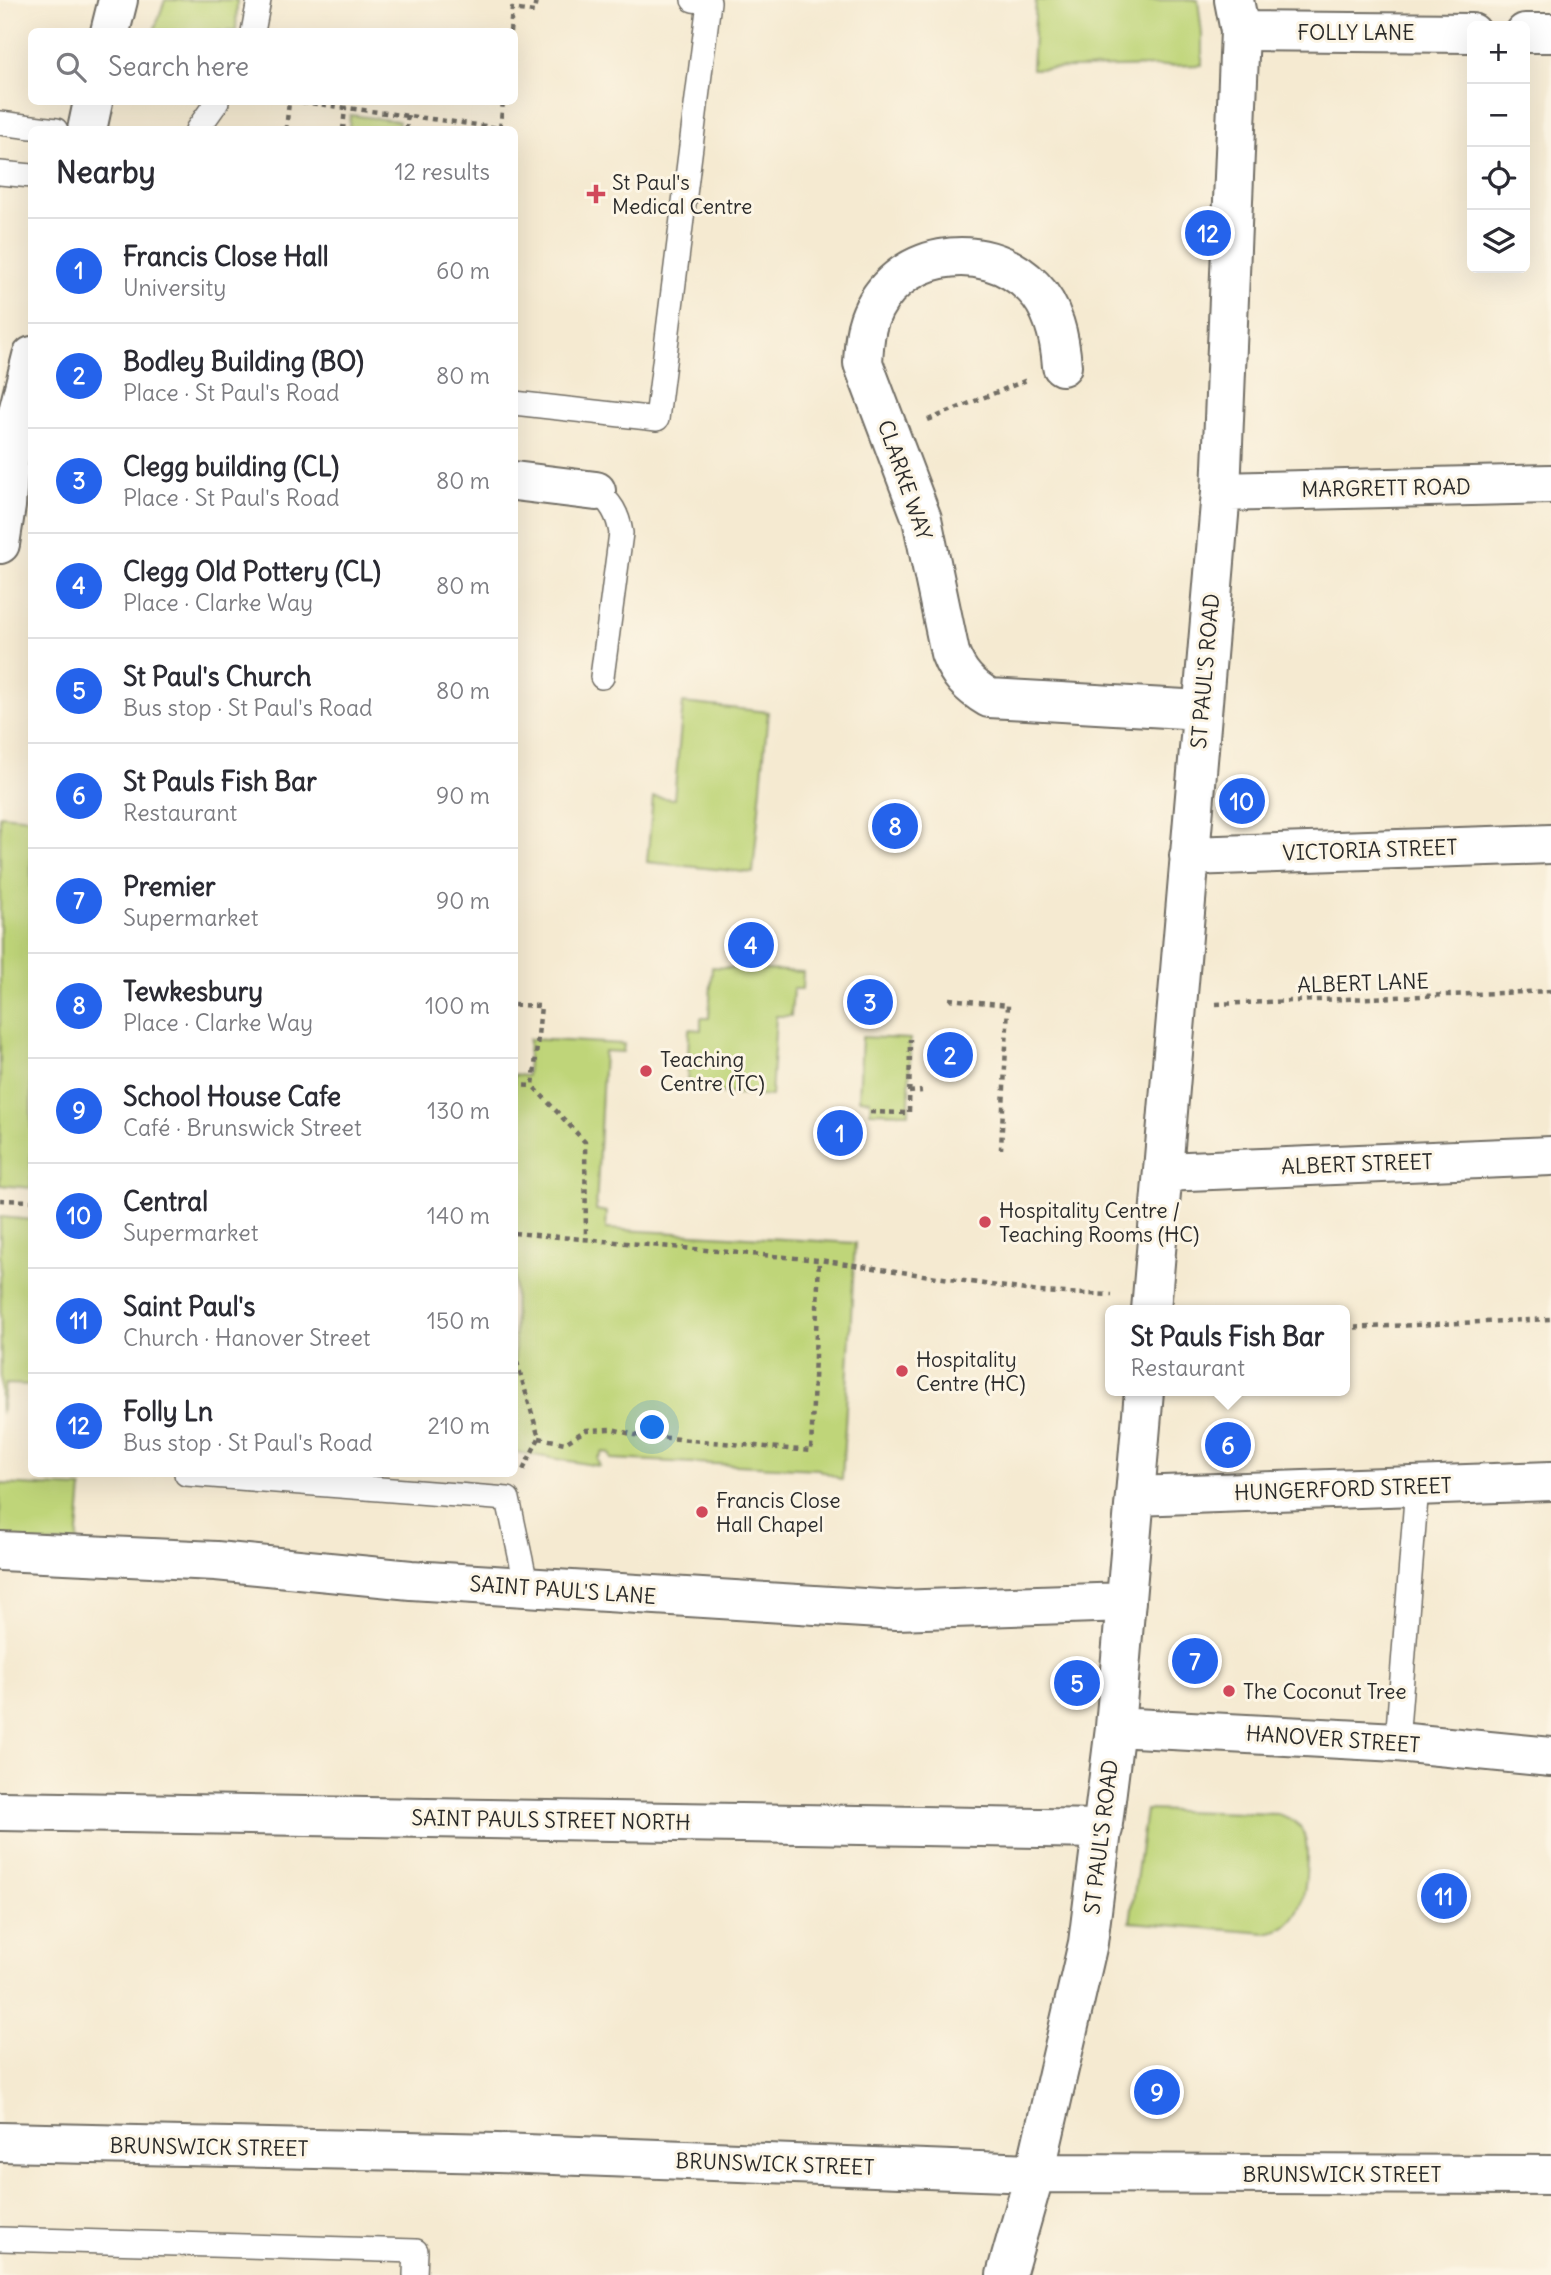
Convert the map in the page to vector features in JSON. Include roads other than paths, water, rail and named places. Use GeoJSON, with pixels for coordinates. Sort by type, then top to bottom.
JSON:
{"type":"FeatureCollection","features":[{"type":"Feature","properties":{"kind":"street"},"geometry":{"type":"LineString","coordinates":[[111,28],[118,0]]}},
{"type":"Feature","properties":{"kind":"street","name":"FOLLY LANE"},"geometry":{"type":"LineString","coordinates":[[1237,16],[1467,33]]}},
{"type":"Feature","properties":{"kind":"street","name":"ST PAUL'S ROAD"},"geometry":{"type":"LineString","coordinates":[[1151,1304],[1221,492],[1237,16]]}},
{"type":"Feature","properties":{"kind":"street"},"geometry":{"type":"LineString","coordinates":[[1530,33],[1551,33]]}},
{"type":"Feature","properties":{"kind":"street"},"geometry":{"type":"LineString","coordinates":[[88,126],[92,105]]}},
{"type":"Feature","properties":{"kind":"street","name":"CLARKE WAY"},"geometry":{"type":"LineString","coordinates":[[1062,366],[1056,325],[1034,288],[1016,273],[996,262],[974,256],[951,256],[928,261],[909,270],[892,284],[878,301],[869,320],[863,363],[922,519],[955,667],[970,685],[989,698],[1202,710]]}},
{"type":"Feature","properties":{"kind":"street"},"geometry":{"type":"LineString","coordinates":[[0,544],[3,508],[28,376]]}},
{"type":"Feature","properties":{"kind":"street"},"geometry":{"type":"LineString","coordinates":[[518,481],[596,491]]}},
{"type":"Feature","properties":{"kind":"street","name":"MARGRETT ROAD"},"geometry":{"type":"LineString","coordinates":[[1221,492],[1551,484]]}},
{"type":"Feature","properties":{"kind":"street","name":"VICTORIA STREET"},"geometry":{"type":"LineString","coordinates":[[1189,856],[1551,844]]}},
{"type":"Feature","properties":{"kind":"street","name":"ALBERT STREET"},"geometry":{"type":"LineString","coordinates":[[1163,1172],[1551,1156]]}},
{"type":"Feature","properties":{"kind":"street","name":"ST PAUL'S ROAD"},"geometry":{"type":"LineString","coordinates":[[1006,2275],[1035,2173],[1087,1943],[1115,1727],[1144,1396]]}},
{"type":"Feature","properties":{"kind":"street","name":"HUNGERFORD STREET"},"geometry":{"type":"LineString","coordinates":[[1135,1496],[1551,1481]]}},
{"type":"Feature","properties":{"kind":"street","name":"SAINT PAUL'S LANE"},"geometry":{"type":"LineString","coordinates":[[0,1551],[216,1561],[411,1580],[896,1610],[1126,1601]]}},
{"type":"Feature","properties":{"kind":"street","name":"HANOVER STREET"},"geometry":{"type":"LineString","coordinates":[[1115,1727],[1397,1742],[1551,1757]]}},
{"type":"Feature","properties":{"kind":"street","name":"SAINT PAULS STREET NORTH"},"geometry":{"type":"LineString","coordinates":[[0,1811],[1103,1829]]}},
{"type":"Feature","properties":{"kind":"street","name":"BRUNSWICK STREET"},"geometry":{"type":"LineString","coordinates":[[0,2142],[511,2154],[1035,2173],[1551,2175]]}},
{"type":"Feature","properties":{"kind":"lane"},"geometry":{"type":"LineString","coordinates":[[254,28],[259,0]]}},
{"type":"Feature","properties":{"kind":"lane"},"geometry":{"type":"LineString","coordinates":[[518,403],[657,419],[705,1]]}},
{"type":"Feature","properties":{"kind":"lane"},"geometry":{"type":"LineString","coordinates":[[200,126],[214,105]]}},
{"type":"Feature","properties":{"kind":"lane"},"geometry":{"type":"LineString","coordinates":[[0,123],[28,126]]}},
{"type":"Feature","properties":{"kind":"lane"},"geometry":{"type":"LineString","coordinates":[[0,173],[28,176]]}},
{"type":"Feature","properties":{"kind":"lane"},"geometry":{"type":"LineString","coordinates":[[596,491],[614,508],[621,533],[602,677]]}},
{"type":"Feature","properties":{"kind":"lane"},"geometry":{"type":"LineString","coordinates":[[226,1477],[508,1499],[527,1588]]}},
{"type":"Feature","properties":{"kind":"lane"},"geometry":{"type":"LineString","coordinates":[[1397,1742],[1417,1486]]}},
{"type":"Feature","properties":{"kind":"lane"},"geometry":{"type":"LineString","coordinates":[[0,2239],[416,2251],[415,2275]]}},
{"type":"Feature","properties":{"kind":"place","name":"St Paul's Medical Centre"},"geometry":{"type":"Point","coordinates":[596,194]}},
{"type":"Feature","properties":{"kind":"place","name":"Folly Ln"},"geometry":{"type":"Point","coordinates":[1208,233]}},
{"type":"Feature","properties":{"kind":"place","name":"Central"},"geometry":{"type":"Point","coordinates":[1242,801]}},
{"type":"Feature","properties":{"kind":"place","name":"Tewkesbury"},"geometry":{"type":"Point","coordinates":[895,826]}},
{"type":"Feature","properties":{"kind":"place","name":"Clegg Old Pottery (CL)"},"geometry":{"type":"Point","coordinates":[751,945]}},
{"type":"Feature","properties":{"kind":"place","name":"Clegg building (CL)"},"geometry":{"type":"Point","coordinates":[870,1002]}},
{"type":"Feature","properties":{"kind":"place","name":"Bodley Building (BO)"},"geometry":{"type":"Point","coordinates":[950,1055]}},
{"type":"Feature","properties":{"kind":"place","name":"Teaching Centre (TC)"},"geometry":{"type":"Point","coordinates":[646,1071]}},
{"type":"Feature","properties":{"kind":"place","name":"Francis Close Hall"},"geometry":{"type":"Point","coordinates":[840,1133]}},
{"type":"Feature","properties":{"kind":"place","name":"Hospitality Centre / Teaching Rooms (HC)"},"geometry":{"type":"Point","coordinates":[985,1222]}},
{"type":"Feature","properties":{"kind":"place","name":"Hospitality Centre (HC)"},"geometry":{"type":"Point","coordinates":[902,1371]}},
{"type":"Feature","properties":{"kind":"place","name":"St Pauls Fish Bar"},"geometry":{"type":"Point","coordinates":[1228,1445]}},
{"type":"Feature","properties":{"kind":"place","name":"Francis Close Hall Chapel"},"geometry":{"type":"Point","coordinates":[702,1512]}},
{"type":"Feature","properties":{"kind":"place","name":"Premier"},"geometry":{"type":"Point","coordinates":[1195,1661]}},
{"type":"Feature","properties":{"kind":"place","name":"St Paul's Church"},"geometry":{"type":"Point","coordinates":[1077,1683]}},
{"type":"Feature","properties":{"kind":"place","name":"The Coconut Tree"},"geometry":{"type":"Point","coordinates":[1229,1691]}},
{"type":"Feature","properties":{"kind":"place","name":"Saint Paul's"},"geometry":{"type":"Point","coordinates":[1444,1896]}},
{"type":"Feature","properties":{"kind":"place","name":"School House Cafe"},"geometry":{"type":"Point","coordinates":[1157,2092]}}]}
